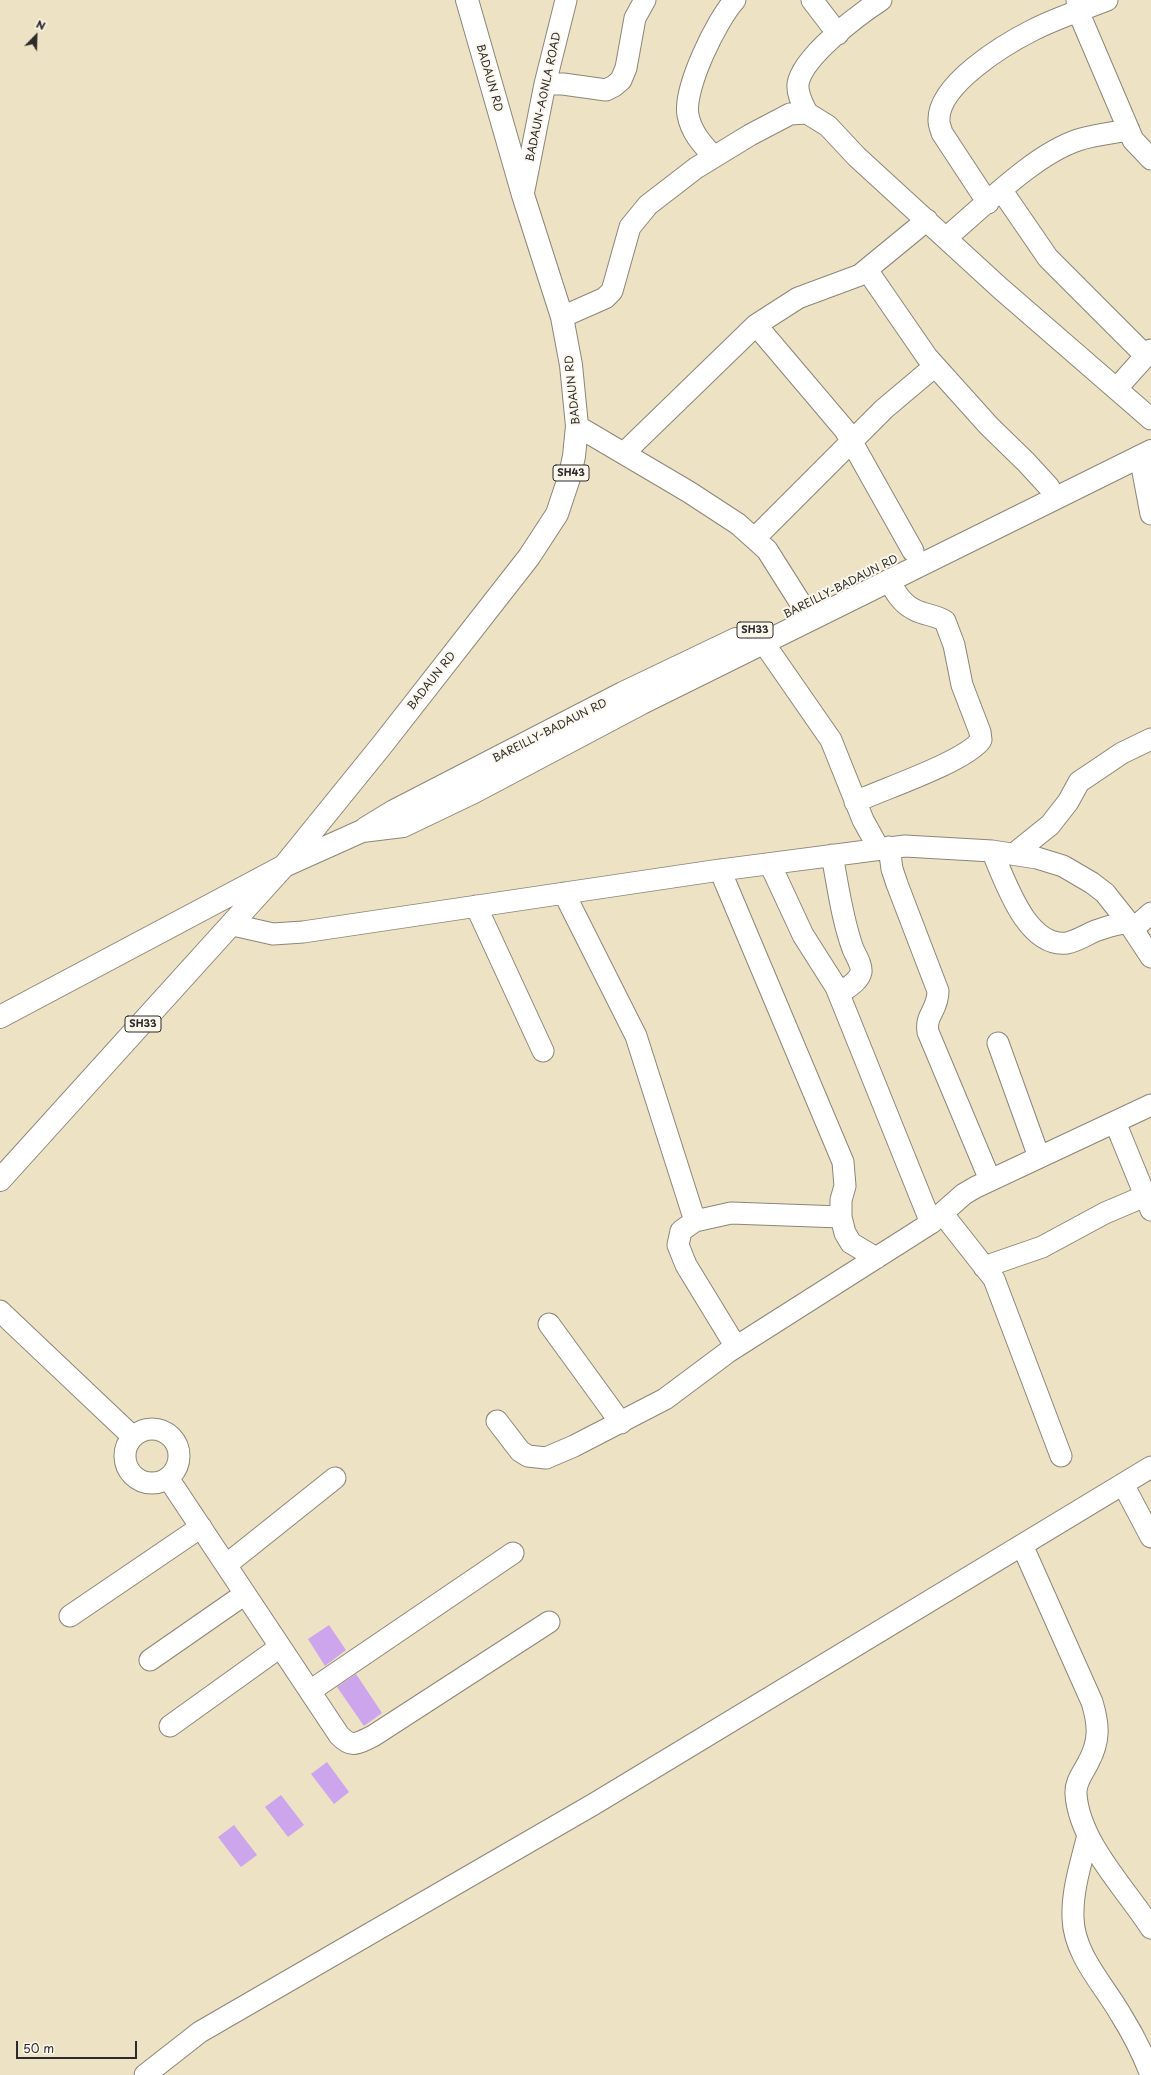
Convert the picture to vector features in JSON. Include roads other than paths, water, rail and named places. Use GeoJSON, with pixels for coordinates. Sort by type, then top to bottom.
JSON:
{"type":"FeatureCollection","features":[{"type":"Feature","properties":{"kind":"main road","name":"BADAUN RD"},"geometry":{"type":"LineString","coordinates":[[284,866],[459,648],[545,534],[557,514],[570,476],[577,426],[571,365],[562,317],[523,196],[467,0]]}},
{"type":"Feature","properties":{"kind":"main road","name":"BAREILLY-BADAUN RD"},"geometry":{"type":"LineString","coordinates":[[362,831],[394,811],[623,693],[803,607],[913,551],[1049,487],[1151,435]]}},
{"type":"Feature","properties":{"kind":"main road","name":"SH33"},"geometry":{"type":"LineString","coordinates":[[0,1017],[284,866],[362,831],[403,826],[763,642],[1145,454]]}},
{"type":"Feature","properties":{"kind":"main road","name":"SH33"},"geometry":{"type":"LineString","coordinates":[[0,1180],[233,925],[284,866]]}},
{"type":"Feature","properties":{"kind":"street","name":"BADAUN-AONLA ROAD"},"geometry":{"type":"LineString","coordinates":[[523,196],[545,84],[566,0]]}},
{"type":"Feature","properties":{"kind":"street"},"geometry":{"type":"LineString","coordinates":[[545,84],[563,84],[606,90],[614,86],[621,80],[626,68],[635,18],[645,0]]}},
{"type":"Feature","properties":{"kind":"street"},"geometry":{"type":"LineString","coordinates":[[713,156],[692,129],[688,115],[687,100],[692,83],[715,30],[735,0]]}},
{"type":"Feature","properties":{"kind":"street"},"geometry":{"type":"LineString","coordinates":[[812,0],[838,34]]}},
{"type":"Feature","properties":{"kind":"street"},"geometry":{"type":"LineString","coordinates":[[880,0],[838,34],[807,62],[800,75],[798,86],[799,97],[807,113],[828,126],[857,157],[1030,316],[1117,388],[1151,419]]}},
{"type":"Feature","properties":{"kind":"street"},"geometry":{"type":"LineString","coordinates":[[1107,0],[1078,6],[1032,30],[968,72],[954,87],[943,106],[938,122],[942,133],[1048,258],[1148,353],[1117,388]]}},
{"type":"Feature","properties":{"kind":"street"},"geometry":{"type":"LineString","coordinates":[[1078,6],[1129,130],[1140,149],[1151,159]]}},
{"type":"Feature","properties":{"kind":"street"},"geometry":{"type":"LineString","coordinates":[[562,317],[605,298],[612,291],[630,227],[648,205],[713,156],[790,114],[807,113]]}},
{"type":"Feature","properties":{"kind":"street"},"geometry":{"type":"LineString","coordinates":[[946,238],[1040,160],[1078,140],[1129,130]]}},
{"type":"Feature","properties":{"kind":"street"},"geometry":{"type":"LineString","coordinates":[[624,453],[756,325],[798,298],[848,281],[867,270],[927,220]]}},
{"type":"Feature","properties":{"kind":"street"},"geometry":{"type":"LineString","coordinates":[[867,270],[934,366],[989,426],[1049,487]]}},
{"type":"Feature","properties":{"kind":"street"},"geometry":{"type":"LineString","coordinates":[[756,325],[830,410],[852,442],[913,551]]}},
{"type":"Feature","properties":{"kind":"street"},"geometry":{"type":"LineString","coordinates":[[755,538],[894,400],[934,366]]}},
{"type":"Feature","properties":{"kind":"street"},"geometry":{"type":"LineString","coordinates":[[577,426],[717,510],[755,538],[776,561],[803,607]]}},
{"type":"Feature","properties":{"kind":"street"},"geometry":{"type":"LineString","coordinates":[[1145,454],[1151,514]]}},
{"type":"Feature","properties":{"kind":"street"},"geometry":{"type":"LineString","coordinates":[[855,802],[950,762],[968,752],[981,740],[980,732],[962,684],[954,645],[945,621],[915,611],[902,602],[894,592],[889,580]]}},
{"type":"Feature","properties":{"kind":"street"},"geometry":{"type":"LineString","coordinates":[[763,642],[831,740],[855,802],[884,848],[938,991],[938,1002],[927,1023],[928,1032],[990,1180]]}},
{"type":"Feature","properties":{"kind":"street"},"geometry":{"type":"LineString","coordinates":[[1014,854],[1050,825],[1068,802],[1079,782],[1122,753],[1151,739]]}},
{"type":"Feature","properties":{"kind":"street"},"geometry":{"type":"LineString","coordinates":[[233,925],[257,931],[285,934],[720,870],[884,848],[992,851],[1049,860],[1078,874],[1105,893],[1130,925],[1151,957]]}},
{"type":"Feature","properties":{"kind":"street"},"geometry":{"type":"LineString","coordinates":[[992,851],[1022,914],[1039,935],[1049,941],[1057,943],[1074,941],[1104,928],[1130,925],[1151,913]]}},
{"type":"Feature","properties":{"kind":"street"},"geometry":{"type":"LineString","coordinates":[[832,855],[844,918],[849,938],[860,965],[861,972],[857,980],[839,994]]}},
{"type":"Feature","properties":{"kind":"street"},"geometry":{"type":"LineString","coordinates":[[770,864],[803,935],[830,976],[839,994],[936,1218],[984,1268],[998,1289],[1061,1456]]}},
{"type":"Feature","properties":{"kind":"street"},"geometry":{"type":"LineString","coordinates":[[720,870],[843,1162],[845,1186],[841,1200],[841,1217],[845,1233],[851,1243],[876,1258]]}},
{"type":"Feature","properties":{"kind":"street"},"geometry":{"type":"LineString","coordinates":[[564,893],[636,1036],[695,1221]]}},
{"type":"Feature","properties":{"kind":"street"},"geometry":{"type":"LineString","coordinates":[[476,906],[543,1051]]}},
{"type":"Feature","properties":{"kind":"street"},"geometry":{"type":"LineString","coordinates":[[998,1043],[1039,1157]]}},
{"type":"Feature","properties":{"kind":"street"},"geometry":{"type":"LineString","coordinates":[[497,1421],[520,1451],[528,1456],[546,1458],[574,1446],[666,1399],[736,1347],[936,1218],[964,1194],[990,1180],[1151,1105]]}},
{"type":"Feature","properties":{"kind":"street"},"geometry":{"type":"LineString","coordinates":[[984,1268],[1042,1247],[1105,1212],[1148,1203],[1115,1122]]}},
{"type":"Feature","properties":{"kind":"street"},"geometry":{"type":"LineString","coordinates":[[736,1347],[697,1286],[678,1245],[681,1231],[695,1221],[731,1213],[841,1217]]}},
{"type":"Feature","properties":{"kind":"street"},"geometry":{"type":"LineString","coordinates":[[0,1312],[133,1437]]}},
{"type":"Feature","properties":{"kind":"street"},"geometry":{"type":"LineString","coordinates":[[549,1324],[621,1423]]}},
{"type":"Feature","properties":{"kind":"street"},"geometry":{"type":"LineString","coordinates":[[151,1428],[159,1429],[174,1439],[180,1455],[174,1472],[168,1478],[160,1482],[143,1482],[134,1477],[128,1470],[125,1461],[125,1451],[128,1442],[142,1430],[151,1428]]}},
{"type":"Feature","properties":{"kind":"street"},"geometry":{"type":"LineString","coordinates":[[145,2075],[200,2032],[594,1804],[1151,1467]]}},
{"type":"Feature","properties":{"kind":"street"},"geometry":{"type":"LineString","coordinates":[[168,1478],[339,1735],[346,1742],[353,1744],[389,1726],[549,1622]]}},
{"type":"Feature","properties":{"kind":"street"},"geometry":{"type":"LineString","coordinates":[[226,1565],[335,1478]]}},
{"type":"Feature","properties":{"kind":"street"},"geometry":{"type":"LineString","coordinates":[[1123,1484],[1151,1537]]}},
{"type":"Feature","properties":{"kind":"street"},"geometry":{"type":"LineString","coordinates":[[70,1616],[201,1527]]}},
{"type":"Feature","properties":{"kind":"street"},"geometry":{"type":"LineString","coordinates":[[1022,1545],[1089,1695],[1098,1720],[1097,1742],[1078,1779],[1075,1793],[1088,1835],[1151,1928]]}},
{"type":"Feature","properties":{"kind":"street"},"geometry":{"type":"LineString","coordinates":[[310,1691],[513,1553]]}},
{"type":"Feature","properties":{"kind":"street"},"geometry":{"type":"LineString","coordinates":[[150,1660],[245,1594]]}},
{"type":"Feature","properties":{"kind":"street"},"geometry":{"type":"LineString","coordinates":[[170,1726],[280,1647]]}},
{"type":"Feature","properties":{"kind":"street"},"geometry":{"type":"LineString","coordinates":[[1088,1835],[1074,1891],[1073,1920],[1077,1942],[1086,1961],[1122,2016],[1142,2052],[1151,2075]]}}]}
